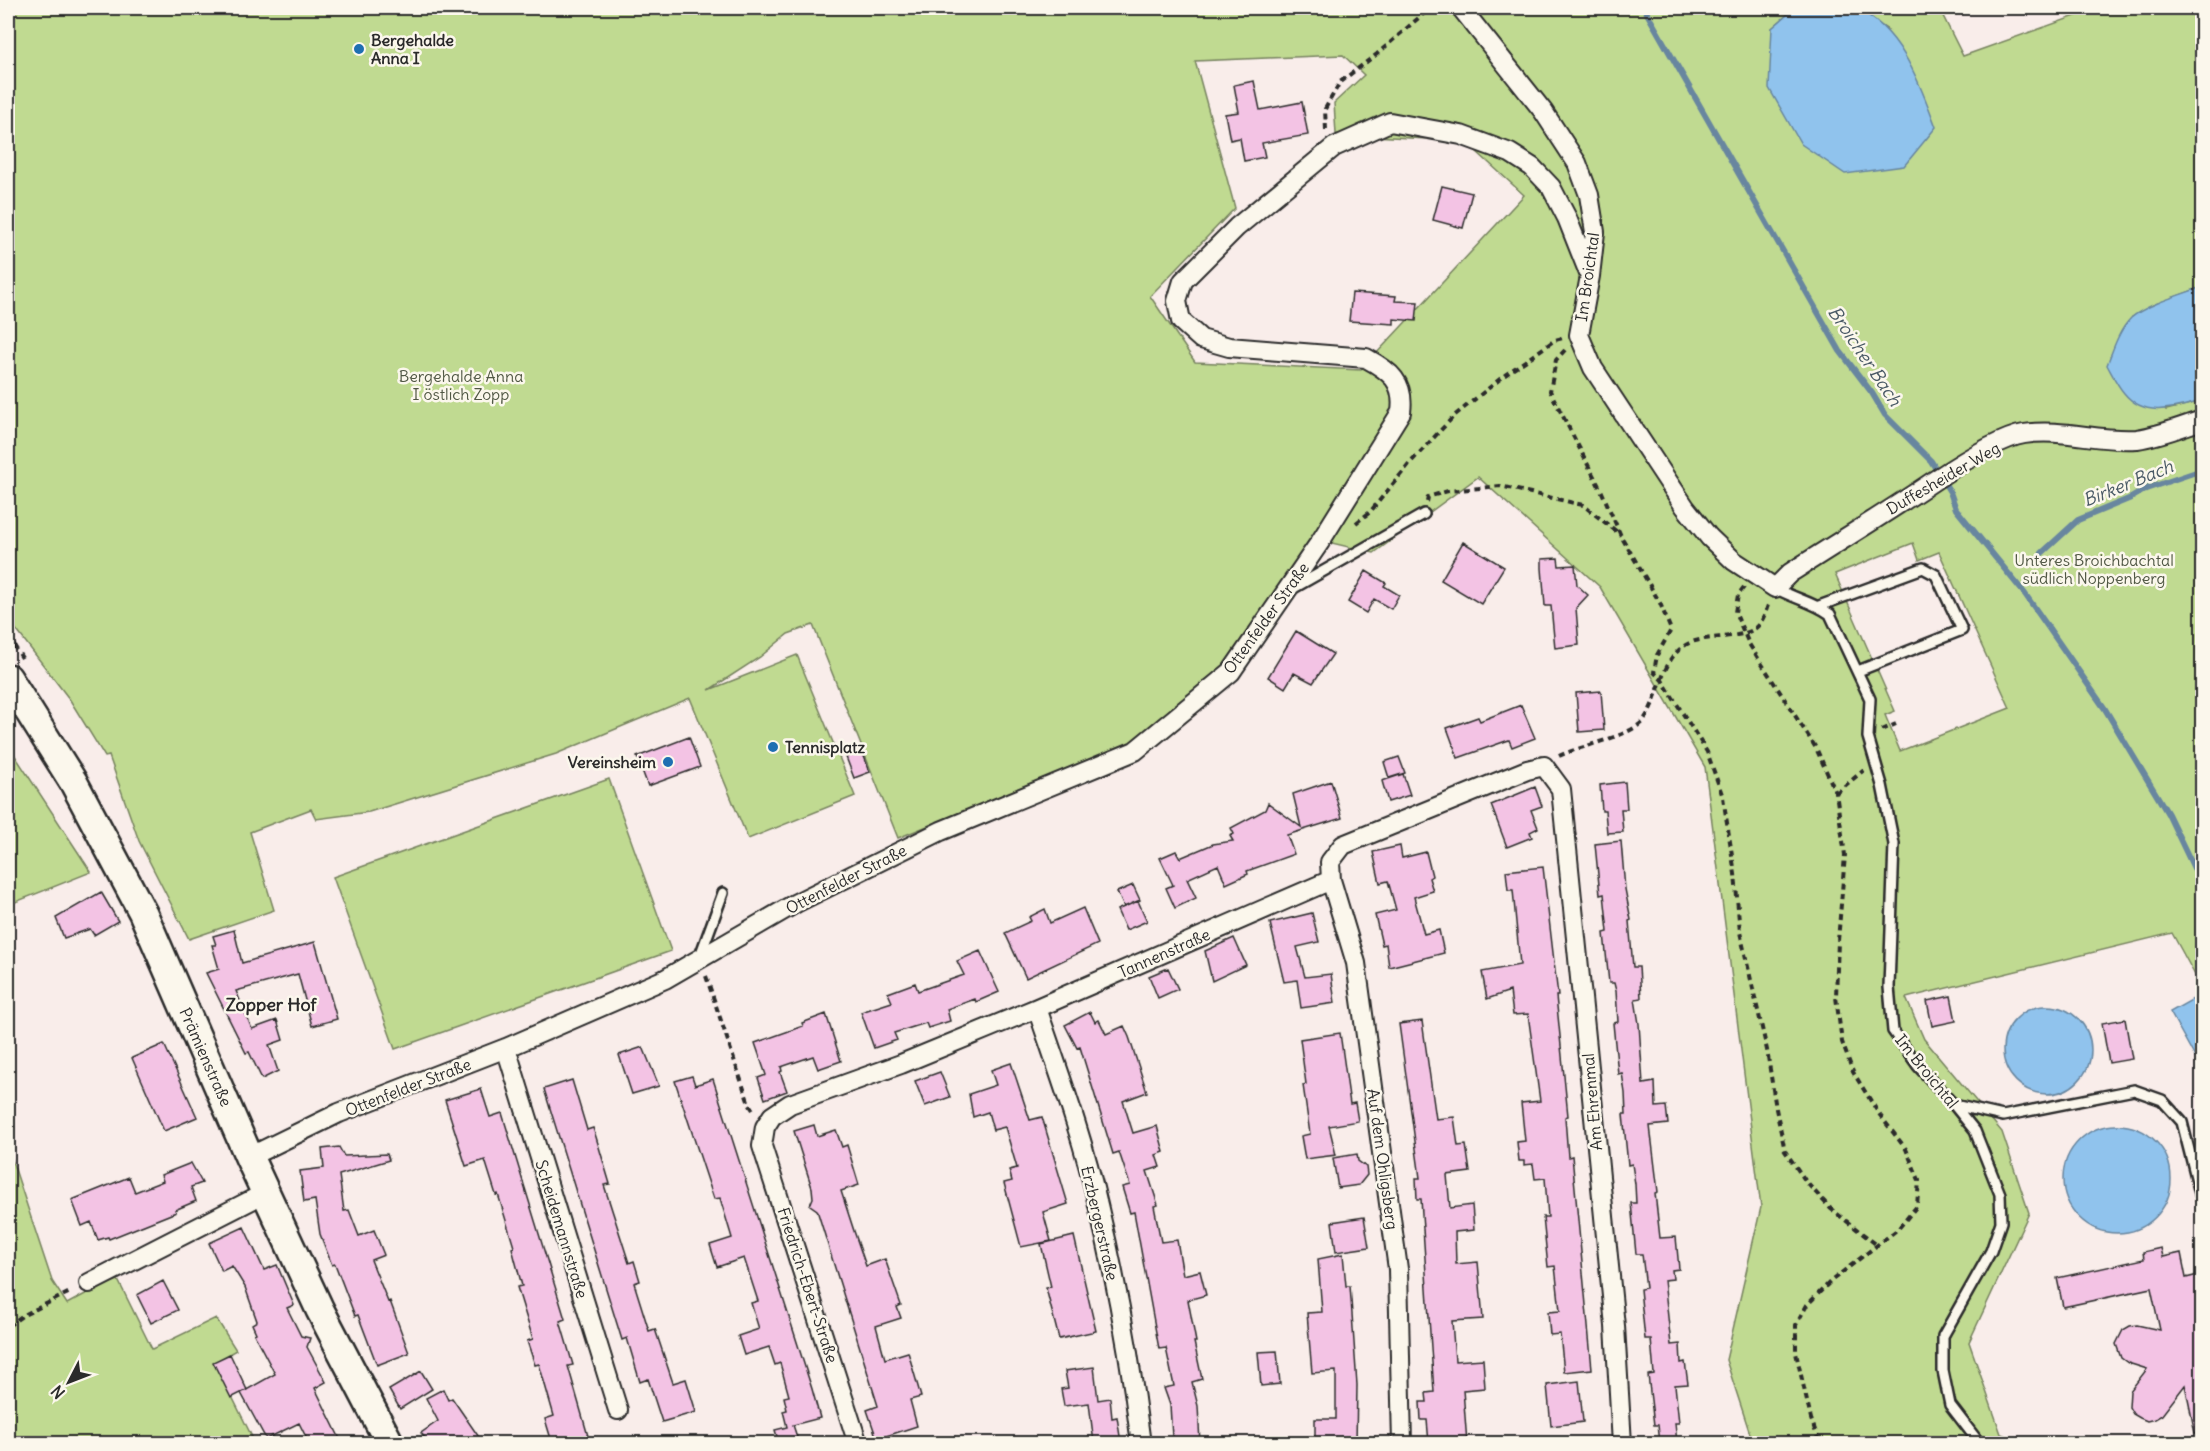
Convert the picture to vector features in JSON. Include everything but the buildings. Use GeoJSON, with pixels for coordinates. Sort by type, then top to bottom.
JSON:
{"type":"FeatureCollection","features":[{"type":"Feature","properties":{"kind":"main road","name":"Prämienstraße"},"geometry":{"type":"LineString","coordinates":[[8,678],[74,783],[142,913],[249,1157],[320,1310],[386,1442]]}},
{"type":"Feature","properties":{"kind":"street","name":"Im Broichtal"},"geometry":{"type":"LineString","coordinates":[[1461,8],[1543,111],[1577,163],[1589,195],[1595,232],[1590,276],[1579,335],[1593,368],[1685,507],[1709,537],[1734,561],[1775,588]]}},
{"type":"Feature","properties":{"kind":"street","name":"Ottenfelder Straße"},"geometry":{"type":"LineString","coordinates":[[249,1157],[339,1113],[506,1048],[665,979],[796,903],[941,831],[1135,751],[1231,672],[1328,530],[1401,412],[1403,397],[1397,382],[1383,367],[1366,358],[1229,347],[1202,339],[1181,321],[1177,301],[1183,281],[1237,227],[1334,147],[1390,122],[1461,135],[1510,153],[1532,167],[1551,187],[1568,218],[1590,276]]}},
{"type":"Feature","properties":{"kind":"street","name":"Duffesheider Weg"},"geometry":{"type":"LineString","coordinates":[[1775,588],[1790,573],[1941,476],[1984,450],[2022,434],[2066,432],[2099,438],[2136,439],[2202,420]]}},
{"type":"Feature","properties":{"kind":"street"},"geometry":{"type":"LineString","coordinates":[[1331,879],[1330,862],[1343,845],[1527,770],[1544,766]]}},
{"type":"Feature","properties":{"kind":"street","name":"Am Ehrenmal"},"geometry":{"type":"LineString","coordinates":[[1544,766],[1561,789],[1615,1326],[1622,1443]]}},
{"type":"Feature","properties":{"kind":"street","name":"Tannenstraße"},"geometry":{"type":"LineString","coordinates":[[765,1127],[772,1116],[790,1104],[901,1064],[1037,1008],[1331,879]]}},
{"type":"Feature","properties":{"kind":"street","name":"Auf dem Ohligsberg"},"geometry":{"type":"LineString","coordinates":[[1331,879],[1356,963],[1398,1269],[1402,1443]]}},
{"type":"Feature","properties":{"kind":"street","name":"Erzbergerstraße"},"geometry":{"type":"LineString","coordinates":[[1037,1008],[1068,1100],[1098,1204],[1131,1367],[1141,1443]]}},
{"type":"Feature","properties":{"kind":"street","name":"Scheidemannstraße"},"geometry":{"type":"LineString","coordinates":[[506,1048],[618,1410]]}},
{"type":"Feature","properties":{"kind":"street","name":"Friedrich-Ebert-Straße"},"geometry":{"type":"LineString","coordinates":[[765,1127],[762,1146],[858,1443]]}},
{"type":"Feature","properties":{"kind":"street"},"geometry":{"type":"LineString","coordinates":[[89,1283],[267,1192]]}},
{"type":"Feature","properties":{"kind":"lane"},"geometry":{"type":"LineString","coordinates":[[1285,593],[1424,514]]}},
{"type":"Feature","properties":{"kind":"lane"},"geometry":{"type":"LineString","coordinates":[[1775,588],[1794,598],[1819,606],[1923,568],[1936,575],[1962,630],[1858,670]]}},
{"type":"Feature","properties":{"kind":"lane","name":"Im Broichtal"},"geometry":{"type":"LineString","coordinates":[[1819,606],[1830,614],[1870,699],[1868,737],[1882,785],[1894,844],[1889,987],[1893,1031],[1918,1066],[1976,1131],[2000,1194],[2001,1222],[1991,1251],[1943,1336],[1943,1371],[1950,1405],[1980,1443]]}},
{"type":"Feature","properties":{"kind":"lane"},"geometry":{"type":"LineString","coordinates":[[700,959],[723,893]]}},
{"type":"Feature","properties":{"kind":"lane"},"geometry":{"type":"LineString","coordinates":[[1954,1105],[2003,1116],[2134,1090],[2162,1100],[2182,1122],[2202,1201]]}},
{"type":"Feature","properties":{"kind":"path"},"geometry":{"type":"LineString","coordinates":[[1334,147],[1326,130],[1324,109],[1340,82],[1377,54],[1430,8]]}},
{"type":"Feature","properties":{"kind":"path"},"geometry":{"type":"LineString","coordinates":[[1328,530],[1349,528],[1370,512],[1411,462],[1454,416],[1505,375],[1555,340],[1579,335]]}},
{"type":"Feature","properties":{"kind":"path"},"geometry":{"type":"LineString","coordinates":[[1579,335],[1556,360],[1550,391],[1602,492],[1621,536],[1660,603],[1671,630],[1656,655],[1654,672],[1662,680],[1707,752],[1723,797],[1735,874],[1740,932],[1767,1050],[1785,1150],[1807,1183],[1831,1209],[1877,1245]]}},
{"type":"Feature","properties":{"kind":"path"},"geometry":{"type":"LineString","coordinates":[[1424,514],[1428,497],[1448,491],[1500,486],[1583,506],[1621,536]]}},
{"type":"Feature","properties":{"kind":"path"},"geometry":{"type":"LineString","coordinates":[[1754,575],[1738,595],[1735,612],[1749,644],[1816,748],[1836,793],[1845,855],[1836,997],[1842,1042],[1853,1072],[1879,1114],[1906,1149],[1919,1180],[1917,1206],[1898,1229],[1831,1281],[1807,1305],[1796,1326],[1796,1353],[1811,1419],[1820,1443]]}},
{"type":"Feature","properties":{"kind":"path"},"geometry":{"type":"LineString","coordinates":[[1544,766],[1564,753],[1603,741],[1642,723],[1652,707],[1670,663],[1682,647],[1696,640],[1753,631],[1761,623]]}},
{"type":"Feature","properties":{"kind":"path"},"geometry":{"type":"LineString","coordinates":[[1836,793],[1868,766]]}},
{"type":"Feature","properties":{"kind":"path"},"geometry":{"type":"LineString","coordinates":[[700,959],[749,1104],[765,1127]]}},
{"type":"Feature","properties":{"kind":"path"},"geometry":{"type":"LineString","coordinates":[[8,1326],[22,1316],[89,1283]]}},
{"type":"Feature","properties":{"kind":"green space"},"geometry":{"type":"Polygon","coordinates":[[[8,8],[1795,8],[1772,28],[1888,30],[1853,8],[1939,8],[1963,56],[2098,8],[2202,8],[2202,287],[2153,305],[2132,317],[2166,410],[2202,401],[2202,988],[2172,933],[1906,998],[1924,1039],[2002,1132],[2029,1213],[1969,1342],[2001,1434],[2028,1443],[1753,1443],[1726,1360],[1761,1207],[1705,767],[1600,587],[1478,477],[1374,553],[1311,538],[1225,665],[1130,743],[898,838],[813,625],[788,634],[760,657],[709,690],[797,655],[855,796],[748,839],[690,698],[556,754],[369,812],[316,819],[311,809],[250,832],[274,910],[189,939],[139,841],[109,756],[105,757],[70,700],[8,619],[8,8]],[[1343,55],[1195,61],[1235,208],[1150,296],[1195,362],[1361,370],[1524,195],[1465,141],[1336,134],[1334,103],[1364,75],[1343,55]],[[1913,543],[1835,574],[1895,711],[1885,715],[1900,751],[2010,708],[1939,552],[1919,560],[1913,543]]]}},
{"type":"Feature","properties":{"kind":"green space"},"geometry":{"type":"Polygon","coordinates":[[[8,745],[91,872],[8,905],[8,745]]]}},
{"type":"Feature","properties":{"kind":"green space"},"geometry":{"type":"Polygon","coordinates":[[[609,779],[671,951],[395,1049],[333,877],[609,779]]]}},
{"type":"Feature","properties":{"kind":"green space"},"geometry":{"type":"Polygon","coordinates":[[[8,1148],[52,1281],[67,1304],[118,1280],[152,1349],[216,1318],[236,1350],[215,1362],[255,1443],[8,1443],[8,1148]]]}},
{"type":"Feature","properties":{"kind":"water"},"geometry":{"type":"Polygon","coordinates":[[[1835,6],[1855,8],[1871,17],[1897,43],[1923,93],[1936,127],[1904,166],[1845,174],[1801,144],[1769,88],[1772,28],[1795,8],[1835,6]]]}},
{"type":"Feature","properties":{"kind":"water"},"geometry":{"type":"Polygon","coordinates":[[[2202,287],[2202,401],[2171,408],[2151,409],[2132,401],[2117,383],[2107,365],[2120,334],[2137,313],[2202,287]]]}},
{"type":"Feature","properties":{"kind":"water"},"geometry":{"type":"Polygon","coordinates":[[[2202,994],[2202,1070],[2170,1012],[2202,994]]]}},
{"type":"Feature","properties":{"kind":"water"},"geometry":{"type":"Polygon","coordinates":[[[2047,1006],[2064,1010],[2078,1019],[2087,1033],[2091,1050],[2087,1067],[2078,1081],[2064,1090],[2047,1094],[2030,1090],[2016,1081],[2007,1067],[2003,1050],[2007,1033],[2016,1019],[2030,1010],[2047,1006]]]}},
{"type":"Feature","properties":{"kind":"water"},"geometry":{"type":"Polygon","coordinates":[[[2117,1125],[2138,1129],[2155,1141],[2167,1158],[2171,1179],[2167,1200],[2155,1217],[2138,1229],[2117,1233],[2096,1229],[2079,1217],[2067,1200],[2063,1179],[2067,1158],[2079,1141],[2096,1129],[2117,1125]]]}},
{"type":"Feature","properties":{"kind":"waterway","name":"Broicher Bach"},"geometry":{"type":"LineString","coordinates":[[1644,8],[1840,351],[1872,393],[1885,415],[1931,461],[1950,492],[1956,509],[2025,594],[2105,709],[2168,814],[2202,885]]}},
{"type":"Feature","properties":{"kind":"waterway","name":"Birker Bach"},"geometry":{"type":"LineString","coordinates":[[2042,553],[2078,520],[2131,498],[2146,489],[2202,470]]}},
{"type":"Feature","properties":{"kind":"place","name":"Bergehalde Anna I"},"geometry":{"type":"Point","coordinates":[359,49]}},
{"type":"Feature","properties":{"kind":"place","name":"Tennisplatz"},"geometry":{"type":"Point","coordinates":[773,747]}},
{"type":"Feature","properties":{"kind":"place","name":"Vereinsheim"},"geometry":{"type":"Point","coordinates":[668,762]}},
{"type":"Feature","properties":{"kind":"district","name":"Zopper Hof"},"geometry":{"type":"Point","coordinates":[271,1004]}},
{"type":"Feature","properties":{"kind":"park label","name":"Bergehalde Anna I östlich Zopp"},"geometry":{"type":"Point","coordinates":[461,385]}},
{"type":"Feature","properties":{"kind":"park label","name":"Unteres Broichbachtal südlich Noppenberg"},"geometry":{"type":"Point","coordinates":[2094,569]}}]}
